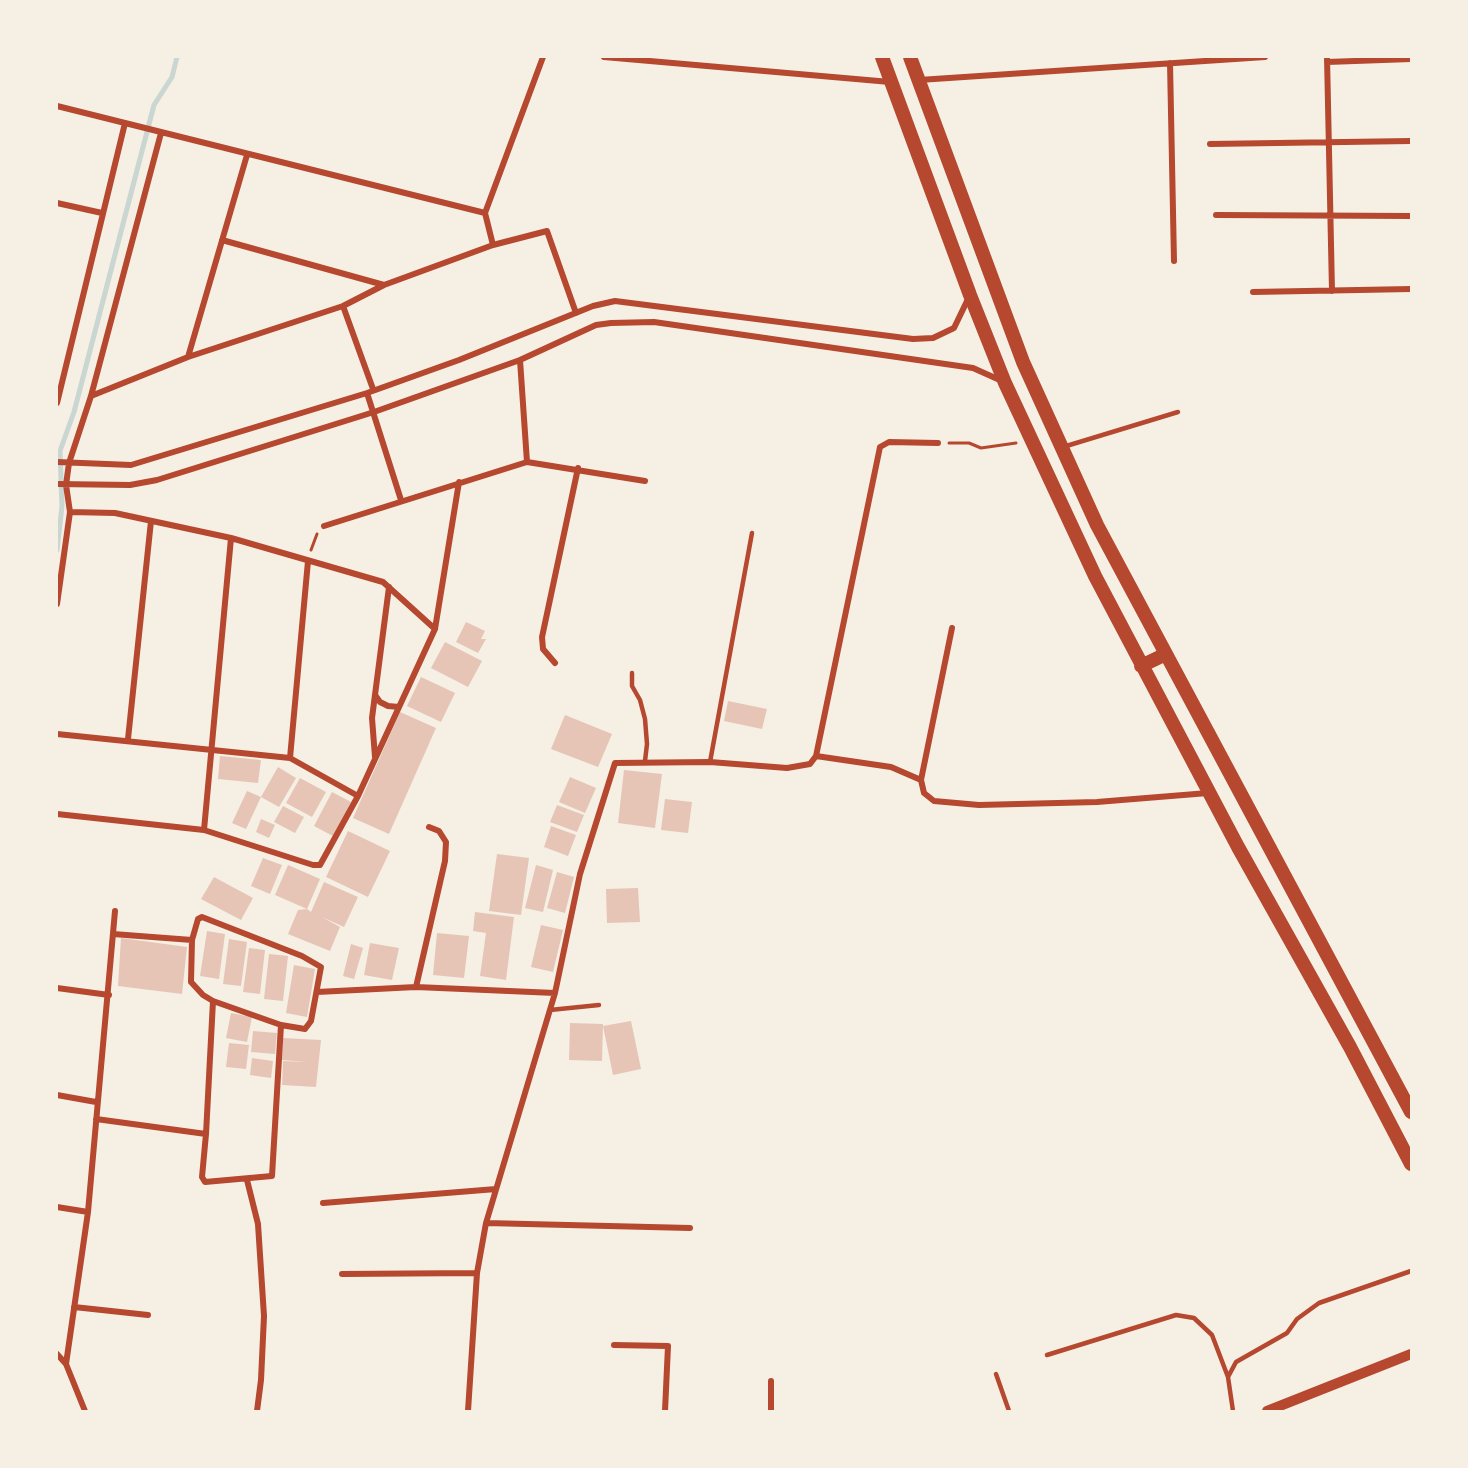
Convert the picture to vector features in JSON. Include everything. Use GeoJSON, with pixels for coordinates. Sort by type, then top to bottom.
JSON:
{"type":"FeatureCollection","features":[{"type":"Feature","properties":{"kind":"main road"},"geometry":{"type":"LineString","coordinates":[[882,57],[1005,383],[1095,576],[1209,793],[1350,1047],[1411,1164]]}},
{"type":"Feature","properties":{"kind":"main road"},"geometry":{"type":"LineString","coordinates":[[910,57],[1023,362],[1097,525],[1411,1112]]}},
{"type":"Feature","properties":{"kind":"main road"},"geometry":{"type":"LineString","coordinates":[[1141,666],[1166,654]]}},
{"type":"Feature","properties":{"kind":"street"},"geometry":{"type":"LineString","coordinates":[[493,245],[485,213],[543,57]]}},
{"type":"Feature","properties":{"kind":"street"},"geometry":{"type":"LineString","coordinates":[[604,57],[891,82]]}},
{"type":"Feature","properties":{"kind":"street"},"geometry":{"type":"LineString","coordinates":[[918,80],[1265,57]]}},
{"type":"Feature","properties":{"kind":"street"},"geometry":{"type":"LineString","coordinates":[[1332,291],[1327,60],[1411,59]]}},
{"type":"Feature","properties":{"kind":"street"},"geometry":{"type":"LineString","coordinates":[[1170,63],[1174,261]]}},
{"type":"Feature","properties":{"kind":"street"},"geometry":{"type":"LineString","coordinates":[[57,106],[485,213]]}},
{"type":"Feature","properties":{"kind":"street"},"geometry":{"type":"LineString","coordinates":[[57,403],[125,123]]}},
{"type":"Feature","properties":{"kind":"street"},"geometry":{"type":"LineString","coordinates":[[57,604],[69,512],[66,485],[69,463],[91,396],[160,132]]}},
{"type":"Feature","properties":{"kind":"street"},"geometry":{"type":"LineString","coordinates":[[1210,144],[1411,141]]}},
{"type":"Feature","properties":{"kind":"street"},"geometry":{"type":"LineString","coordinates":[[188,357],[247,155]]}},
{"type":"Feature","properties":{"kind":"street"},"geometry":{"type":"LineString","coordinates":[[57,203],[102,213]]}},
{"type":"Feature","properties":{"kind":"street"},"geometry":{"type":"LineString","coordinates":[[1216,215],[1330,213],[1411,216]]}},
{"type":"Feature","properties":{"kind":"street"},"geometry":{"type":"LineString","coordinates":[[91,396],[188,357],[343,306],[384,285],[493,245],[547,231],[576,313]]}},
{"type":"Feature","properties":{"kind":"street"},"geometry":{"type":"LineString","coordinates":[[222,240],[384,285]]}},
{"type":"Feature","properties":{"kind":"street"},"geometry":{"type":"LineString","coordinates":[[1252,292],[1411,289]]}},
{"type":"Feature","properties":{"kind":"street"},"geometry":{"type":"LineString","coordinates":[[57,462],[131,465],[370,391],[459,360],[576,313],[615,301],[893,337],[933,338],[954,328],[970,295]]}},
{"type":"Feature","properties":{"kind":"street"},"geometry":{"type":"LineString","coordinates":[[343,306],[401,500]]}},
{"type":"Feature","properties":{"kind":"street"},"geometry":{"type":"LineString","coordinates":[[57,484],[130,485],[157,480],[374,412],[520,360],[596,325],[629,321],[654,322],[973,368],[1005,383]]}},
{"type":"Feature","properties":{"kind":"street"},"geometry":{"type":"LineString","coordinates":[[520,360],[527,462]]}},
{"type":"Feature","properties":{"kind":"street"},"geometry":{"type":"LineString","coordinates":[[57,374],[65,375]]}},
{"type":"Feature","properties":{"kind":"street"},"geometry":{"type":"LineString","coordinates":[[468,1411],[477,1273],[486,1223],[555,993],[580,874],[615,763],[710,762],[799,768],[810,764],[816,756],[880,447],[889,442],[938,443]]}},
{"type":"Feature","properties":{"kind":"street"},"geometry":{"type":"LineString","coordinates":[[324,526],[527,462],[578,468],[645,481]]}},
{"type":"Feature","properties":{"kind":"street"},"geometry":{"type":"LineString","coordinates":[[555,663],[543,649],[542,637],[578,468]]}},
{"type":"Feature","properties":{"kind":"street"},"geometry":{"type":"LineString","coordinates":[[57,814],[204,830],[317,866],[358,796],[435,629],[459,482]]}},
{"type":"Feature","properties":{"kind":"street"},"geometry":{"type":"LineString","coordinates":[[69,512],[115,513],[231,538],[383,582],[435,629]]}},
{"type":"Feature","properties":{"kind":"street"},"geometry":{"type":"LineString","coordinates":[[128,739],[151,521]]}},
{"type":"Feature","properties":{"kind":"street"},"geometry":{"type":"LineString","coordinates":[[204,830],[231,538]]}},
{"type":"Feature","properties":{"kind":"street"},"geometry":{"type":"LineString","coordinates":[[290,758],[308,561]]}},
{"type":"Feature","properties":{"kind":"street"},"geometry":{"type":"LineString","coordinates":[[375,758],[372,718],[389,587]]}},
{"type":"Feature","properties":{"kind":"street"},"geometry":{"type":"LineString","coordinates":[[951,628],[921,780],[924,793],[934,801],[979,805],[1096,802],[1209,793]]}},
{"type":"Feature","properties":{"kind":"street"},"geometry":{"type":"LineString","coordinates":[[375,694],[380,702],[399,707]]}},
{"type":"Feature","properties":{"kind":"street"},"geometry":{"type":"LineString","coordinates":[[57,734],[128,739],[290,758],[358,796]]}},
{"type":"Feature","properties":{"kind":"street"},"geometry":{"type":"LineString","coordinates":[[816,756],[891,767],[921,780]]}},
{"type":"Feature","properties":{"kind":"street"},"geometry":{"type":"LineString","coordinates":[[416,987],[445,861],[446,842],[439,831],[429,827]]}},
{"type":"Feature","properties":{"kind":"street"},"geometry":{"type":"LineString","coordinates":[[66,1364],[88,1212],[96,1102],[109,995],[115,911]]}},
{"type":"Feature","properties":{"kind":"street"},"geometry":{"type":"LineString","coordinates":[[202,917],[303,956],[321,967],[309,1026],[305,1029],[281,1025],[213,1001],[203,995],[190,982],[192,940],[198,919],[202,917]]}},
{"type":"Feature","properties":{"kind":"street"},"geometry":{"type":"LineString","coordinates":[[113,934],[192,940]]}},
{"type":"Feature","properties":{"kind":"street"},"geometry":{"type":"LineString","coordinates":[[316,992],[416,987],[555,993]]}},
{"type":"Feature","properties":{"kind":"street"},"geometry":{"type":"LineString","coordinates":[[57,988],[109,995]]}},
{"type":"Feature","properties":{"kind":"street"},"geometry":{"type":"LineString","coordinates":[[213,1001],[202,1177],[205,1182],[267,1178],[274,1172],[281,1025]]}},
{"type":"Feature","properties":{"kind":"street"},"geometry":{"type":"LineString","coordinates":[[57,1095],[96,1102]]}},
{"type":"Feature","properties":{"kind":"street"},"geometry":{"type":"LineString","coordinates":[[96,1119],[206,1134]]}},
{"type":"Feature","properties":{"kind":"street"},"geometry":{"type":"LineString","coordinates":[[247,1180],[258,1224],[264,1316],[257,1411]]}},
{"type":"Feature","properties":{"kind":"street"},"geometry":{"type":"LineString","coordinates":[[324,1203],[496,1189]]}},
{"type":"Feature","properties":{"kind":"street"},"geometry":{"type":"LineString","coordinates":[[57,1207],[88,1212]]}},
{"type":"Feature","properties":{"kind":"street"},"geometry":{"type":"LineString","coordinates":[[486,1223],[690,1228]]}},
{"type":"Feature","properties":{"kind":"street"},"geometry":{"type":"LineString","coordinates":[[342,1274],[477,1273]]}},
{"type":"Feature","properties":{"kind":"street"},"geometry":{"type":"LineString","coordinates":[[74,1306],[148,1315]]}},
{"type":"Feature","properties":{"kind":"street"},"geometry":{"type":"LineString","coordinates":[[614,1345],[668,1346],[665,1411]]}},
{"type":"Feature","properties":{"kind":"street"},"geometry":{"type":"LineString","coordinates":[[57,1354],[66,1364],[85,1411]]}},
{"type":"Feature","properties":{"kind":"street"},"geometry":{"type":"LineString","coordinates":[[1267,1411],[1411,1354]]}},
{"type":"Feature","properties":{"kind":"street"},"geometry":{"type":"LineString","coordinates":[[771,1381],[771,1411]]}},
{"type":"Feature","properties":{"kind":"lane"},"geometry":{"type":"LineString","coordinates":[[1060,447],[1178,412]]}},
{"type":"Feature","properties":{"kind":"lane"},"geometry":{"type":"LineString","coordinates":[[710,762],[752,533]]}},
{"type":"Feature","properties":{"kind":"lane"},"geometry":{"type":"LineString","coordinates":[[633,673],[632,686],[640,700],[645,719],[645,761]]}},
{"type":"Feature","properties":{"kind":"lane"},"geometry":{"type":"LineString","coordinates":[[550,1010],[599,1005]]}},
{"type":"Feature","properties":{"kind":"lane"},"geometry":{"type":"LineString","coordinates":[[1228,1377],[1236,1362],[1287,1333],[1297,1319],[1319,1303],[1411,1271]]}},
{"type":"Feature","properties":{"kind":"lane"},"geometry":{"type":"LineString","coordinates":[[1047,1355],[1176,1315],[1194,1318],[1212,1335],[1228,1377],[1233,1411]]}},
{"type":"Feature","properties":{"kind":"lane"},"geometry":{"type":"LineString","coordinates":[[996,1374],[1009,1411]]}},
{"type":"Feature","properties":{"kind":"path"},"geometry":{"type":"LineString","coordinates":[[938,443],[969,443],[981,448],[1032,440]]}},
{"type":"Feature","properties":{"kind":"path"},"geometry":{"type":"LineString","coordinates":[[308,561],[314,540],[324,526]]}},
{"type":"Feature","properties":{"kind":"building"},"geometry":{"type":"Polygon","coordinates":[[[466,622],[485,631],[481,639],[486,639],[478,653],[456,642],[466,622]]]}},
{"type":"Feature","properties":{"kind":"building"},"geometry":{"type":"Polygon","coordinates":[[[445,642],[482,661],[468,687],[431,668],[445,642]]]}},
{"type":"Feature","properties":{"kind":"building"},"geometry":{"type":"Polygon","coordinates":[[[421,677],[455,693],[441,722],[407,706],[421,677]]]}},
{"type":"Feature","properties":{"kind":"building"},"geometry":{"type":"Polygon","coordinates":[[[728,701],[767,709],[762,729],[724,721],[728,701]]]}},
{"type":"Feature","properties":{"kind":"building"},"geometry":{"type":"Polygon","coordinates":[[[400,712],[436,728],[389,834],[353,818],[400,712]]]}},
{"type":"Feature","properties":{"kind":"building"},"geometry":{"type":"Polygon","coordinates":[[[565,715],[612,734],[598,767],[551,749],[565,715]]]}},
{"type":"Feature","properties":{"kind":"building"},"geometry":{"type":"Polygon","coordinates":[[[220,756],[261,760],[258,783],[218,779],[220,756]]]}},
{"type":"Feature","properties":{"kind":"building"},"geometry":{"type":"Polygon","coordinates":[[[278,767],[296,778],[279,807],[261,797],[278,767]]]}},
{"type":"Feature","properties":{"kind":"building"},"geometry":{"type":"Polygon","coordinates":[[[624,770],[662,774],[655,828],[618,823],[624,770]]]}},
{"type":"Feature","properties":{"kind":"building"},"geometry":{"type":"Polygon","coordinates":[[[570,777],[596,788],[585,813],[559,802],[570,777]]]}},
{"type":"Feature","properties":{"kind":"building"},"geometry":{"type":"Polygon","coordinates":[[[300,778],[326,792],[312,817],[286,803],[300,778]]]}},
{"type":"Feature","properties":{"kind":"building"},"geometry":{"type":"Polygon","coordinates":[[[247,791],[261,797],[246,829],[232,823],[247,791]]]}},
{"type":"Feature","properties":{"kind":"building"},"geometry":{"type":"Polygon","coordinates":[[[332,792],[351,802],[333,836],[314,826],[332,792]]]}},
{"type":"Feature","properties":{"kind":"building"},"geometry":{"type":"Polygon","coordinates":[[[665,799],[692,802],[688,833],[661,830],[665,799]]]}},
{"type":"Feature","properties":{"kind":"building"},"geometry":{"type":"Polygon","coordinates":[[[557,805],[584,815],[577,832],[550,822],[557,805]]]}},
{"type":"Feature","properties":{"kind":"building"},"geometry":{"type":"Polygon","coordinates":[[[283,806],[304,817],[295,833],[274,822],[283,806]]]}},
{"type":"Feature","properties":{"kind":"building"},"geometry":{"type":"Polygon","coordinates":[[[261,819],[275,825],[269,838],[256,832],[261,819]]]}},
{"type":"Feature","properties":{"kind":"building"},"geometry":{"type":"Polygon","coordinates":[[[551,826],[576,835],[568,856],[544,847],[551,826]]]}},
{"type":"Feature","properties":{"kind":"building"},"geometry":{"type":"Polygon","coordinates":[[[348,831],[390,851],[368,897],[326,877],[348,831]]]}},
{"type":"Feature","properties":{"kind":"building"},"geometry":{"type":"Polygon","coordinates":[[[497,854],[529,858],[521,915],[489,911],[497,854]]]}},
{"type":"Feature","properties":{"kind":"building"},"geometry":{"type":"Polygon","coordinates":[[[263,858],[282,865],[270,894],[251,886],[263,858]]]}},
{"type":"Feature","properties":{"kind":"building"},"geometry":{"type":"Polygon","coordinates":[[[288,865],[320,879],[307,909],[275,895],[288,865]]]}},
{"type":"Feature","properties":{"kind":"building"},"geometry":{"type":"Polygon","coordinates":[[[536,865],[553,870],[543,912],[525,908],[536,865]]]}},
{"type":"Feature","properties":{"kind":"building"},"geometry":{"type":"Polygon","coordinates":[[[557,872],[574,877],[565,913],[547,908],[557,872]]]}},
{"type":"Feature","properties":{"kind":"building"},"geometry":{"type":"Polygon","coordinates":[[[214,877],[253,898],[241,920],[201,899],[214,877]]]}},
{"type":"Feature","properties":{"kind":"building"},"geometry":{"type":"Polygon","coordinates":[[[324,882],[358,897],[344,927],[322,917],[340,927],[330,951],[288,934],[298,910],[307,909],[311,912],[324,882]]]}},
{"type":"Feature","properties":{"kind":"building"},"geometry":{"type":"Polygon","coordinates":[[[638,888],[640,922],[607,923],[606,889],[638,888]]]}},
{"type":"Feature","properties":{"kind":"building"},"geometry":{"type":"Polygon","coordinates":[[[475,912],[514,917],[506,980],[480,976],[486,933],[473,931],[475,912]]]}},
{"type":"Feature","properties":{"kind":"building"},"geometry":{"type":"Polygon","coordinates":[[[541,925],[563,930],[553,972],[531,967],[541,925]]]}},
{"type":"Feature","properties":{"kind":"building"},"geometry":{"type":"Polygon","coordinates":[[[207,931],[225,934],[219,979],[200,976],[207,931]]]}},
{"type":"Feature","properties":{"kind":"building"},"geometry":{"type":"Polygon","coordinates":[[[437,933],[469,936],[464,978],[433,975],[437,933]]]}},
{"type":"Feature","properties":{"kind":"building"},"geometry":{"type":"Polygon","coordinates":[[[121,938],[187,947],[182,994],[118,986],[121,938]]]}},
{"type":"Feature","properties":{"kind":"building"},"geometry":{"type":"Polygon","coordinates":[[[229,939],[247,942],[241,986],[223,984],[229,939]]]}},
{"type":"Feature","properties":{"kind":"building"},"geometry":{"type":"Polygon","coordinates":[[[370,943],[399,948],[392,980],[364,975],[370,943]]]}},
{"type":"Feature","properties":{"kind":"building"},"geometry":{"type":"Polygon","coordinates":[[[351,944],[363,948],[354,979],[343,976],[351,944]]]}},
{"type":"Feature","properties":{"kind":"building"},"geometry":{"type":"Polygon","coordinates":[[[249,948],[265,950],[260,994],[243,992],[249,948]]]}},
{"type":"Feature","properties":{"kind":"building"},"geometry":{"type":"Polygon","coordinates":[[[269,954],[288,956],[283,1001],[264,999],[269,954]]]}},
{"type":"Feature","properties":{"kind":"building"},"geometry":{"type":"Polygon","coordinates":[[[294,965],[315,969],[307,1017],[286,1013],[294,965]]]}},
{"type":"Feature","properties":{"kind":"building"},"geometry":{"type":"Polygon","coordinates":[[[231,1013],[252,1017],[247,1042],[226,1038],[231,1013]]]}},
{"type":"Feature","properties":{"kind":"building"},"geometry":{"type":"Polygon","coordinates":[[[631,1021],[641,1069],[613,1075],[603,1026],[631,1021]]]}},
{"type":"Feature","properties":{"kind":"building"},"geometry":{"type":"Polygon","coordinates":[[[570,1023],[603,1024],[602,1061],[569,1060],[570,1023]]]}},
{"type":"Feature","properties":{"kind":"building"},"geometry":{"type":"Polygon","coordinates":[[[253,1031],[277,1033],[275,1054],[251,1052],[253,1031]]]}},
{"type":"Feature","properties":{"kind":"building"},"geometry":{"type":"Polygon","coordinates":[[[283,1038],[321,1040],[316,1087],[282,1085],[283,1061],[308,1062],[282,1060],[283,1038]]]}},
{"type":"Feature","properties":{"kind":"building"},"geometry":{"type":"Polygon","coordinates":[[[229,1043],[249,1045],[246,1069],[226,1067],[229,1043]]]}},
{"type":"Feature","properties":{"kind":"building"},"geometry":{"type":"Polygon","coordinates":[[[252,1058],[273,1061],[271,1078],[250,1075],[252,1058]]]}},
{"type":"Feature","properties":{"kind":"waterway"},"geometry":{"type":"LineString","coordinates":[[57,550],[62,506],[60,451],[74,412],[154,105],[172,77],[177,57]]}}]}
